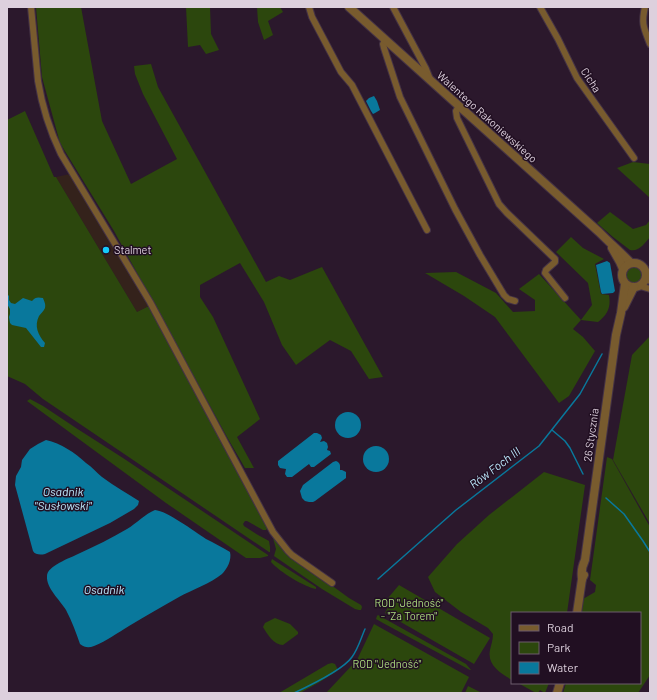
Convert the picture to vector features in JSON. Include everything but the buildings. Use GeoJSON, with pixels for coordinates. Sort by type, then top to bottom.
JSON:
{"type":"FeatureCollection","features":[{"type":"Feature","properties":{"kind":"street"},"geometry":{"type":"LineString","coordinates":[[31,7],[38,81],[48,120],[61,154],[150,302],[273,532],[292,555],[332,583]]}},
{"type":"Feature","properties":{"kind":"street"},"geometry":{"type":"LineString","coordinates":[[309,7],[312,17],[341,72],[352,86],[427,230]]}},
{"type":"Feature","properties":{"kind":"street","name":"Walentego Rakoniewskiego"},"geometry":{"type":"LineString","coordinates":[[349,7],[599,232],[631,263]]}},
{"type":"Feature","properties":{"kind":"street"},"geometry":{"type":"LineString","coordinates":[[393,7],[426,69],[430,80]]}},
{"type":"Feature","properties":{"kind":"street","name":"Cicha"},"geometry":{"type":"LineString","coordinates":[[540,7],[577,78],[634,158]]}},
{"type":"Feature","properties":{"kind":"street"},"geometry":{"type":"LineString","coordinates":[[645,7],[642,23],[650,44]]}},
{"type":"Feature","properties":{"kind":"street"},"geometry":{"type":"LineString","coordinates":[[385,40],[383,44],[384,48],[400,97],[455,209],[504,295],[515,301]]}},
{"type":"Feature","properties":{"kind":"street"},"geometry":{"type":"LineString","coordinates":[[459,106],[456,110],[457,118],[499,204],[554,257],[555,262],[546,270],[545,273],[565,298]]}},
{"type":"Feature","properties":{"kind":"street","name":"Walentego Rakoniewskiego"},"geometry":{"type":"LineString","coordinates":[[610,244],[623,269]]}},
{"type":"Feature","properties":{"kind":"street"},"geometry":{"type":"LineString","coordinates":[[637,287],[648,279],[642,266],[637,263],[631,263],[623,269],[621,275],[625,284],[629,286],[650,290]]}},
{"type":"Feature","properties":{"kind":"street","name":"26 Stycznia"},"geometry":{"type":"LineString","coordinates":[[577,612],[582,579],[585,574],[585,560],[616,336],[625,284]]}},
{"type":"Feature","properties":{"kind":"street","name":"26 Stycznia"},"geometry":{"type":"LineString","coordinates":[[621,313],[637,287]]}},
{"type":"Feature","properties":{"kind":"shaded area","name":"Stalmet"},"geometry":{"type":"Polygon","coordinates":[[[70,174],[149,306],[137,312],[56,177],[70,174]]]}},
{"type":"Feature","properties":{"kind":"green space"},"geometry":{"type":"Polygon","coordinates":[[[36,7],[81,7],[102,121],[131,184],[177,159],[143,94],[135,74],[134,66],[151,64],[158,87],[266,282],[279,276],[290,280],[322,267],[383,377],[369,379],[351,351],[330,340],[296,365],[282,345],[264,302],[240,263],[200,285],[200,297],[213,317],[260,419],[237,437],[254,468],[245,468],[114,231],[60,143],[42,77],[36,7]]]}},
{"type":"Feature","properties":{"kind":"green space"},"geometry":{"type":"Polygon","coordinates":[[[186,7],[210,7],[211,34],[219,50],[206,54],[200,45],[188,47],[186,7]]]}},
{"type":"Feature","properties":{"kind":"green space"},"geometry":{"type":"Polygon","coordinates":[[[257,7],[280,7],[283,12],[268,21],[273,35],[264,40],[258,22],[257,7]]]}},
{"type":"Feature","properties":{"kind":"green space"},"geometry":{"type":"Polygon","coordinates":[[[25,111],[54,177],[56,177],[137,312],[149,306],[268,528],[263,530],[247,521],[243,524],[269,541],[270,552],[43,399],[25,384],[7,376],[7,120],[25,111]]]}},
{"type":"Feature","properties":{"kind":"green space"},"geometry":{"type":"Polygon","coordinates":[[[633,162],[650,164],[650,198],[617,168],[633,162]]]}},
{"type":"Feature","properties":{"kind":"green space"},"geometry":{"type":"Polygon","coordinates":[[[610,212],[633,229],[646,225],[650,220],[650,237],[636,250],[630,250],[597,223],[610,212]]]}},
{"type":"Feature","properties":{"kind":"green space"},"geometry":{"type":"Polygon","coordinates":[[[571,237],[583,248],[604,259],[595,264],[601,294],[609,295],[610,303],[608,310],[598,322],[581,320],[592,305],[588,283],[556,252],[571,237]]]}},
{"type":"Feature","properties":{"kind":"green space"},"geometry":{"type":"Polygon","coordinates":[[[634,267],[640,269],[642,275],[640,281],[634,283],[628,281],[626,275],[628,269],[634,267]]]}},
{"type":"Feature","properties":{"kind":"green space"},"geometry":{"type":"Polygon","coordinates":[[[456,272],[496,293],[513,312],[535,311],[535,300],[519,289],[539,274],[581,320],[573,329],[583,337],[595,351],[569,396],[559,403],[495,317],[464,296],[425,273],[456,272]]]}},
{"type":"Feature","properties":{"kind":"green space"},"geometry":{"type":"Polygon","coordinates":[[[650,336],[650,524],[613,460],[632,355],[650,336]]]}},
{"type":"Feature","properties":{"kind":"green space"},"geometry":{"type":"Polygon","coordinates":[[[30,399],[123,458],[268,556],[260,558],[246,558],[166,503],[27,401],[30,399]]]}},
{"type":"Feature","properties":{"kind":"green space"},"geometry":{"type":"Polygon","coordinates":[[[607,457],[612,459],[650,527],[650,675],[638,693],[563,693],[566,684],[641,684],[641,612],[581,612],[583,599],[595,592],[596,585],[590,580],[607,457]]]}},
{"type":"Feature","properties":{"kind":"green space"},"geometry":{"type":"Polygon","coordinates":[[[544,472],[585,485],[567,612],[511,612],[511,679],[495,668],[490,660],[493,634],[488,628],[461,612],[435,592],[428,577],[457,544],[489,515],[544,472]]]}},
{"type":"Feature","properties":{"kind":"green space"},"geometry":{"type":"Polygon","coordinates":[[[273,538],[294,558],[361,605],[361,610],[355,609],[322,589],[274,556],[276,549],[273,538]]]}},
{"type":"Feature","properties":{"kind":"green space"},"geometry":{"type":"Polygon","coordinates":[[[272,559],[316,587],[316,589],[299,582],[286,574],[271,562],[272,559]]]}},
{"type":"Feature","properties":{"kind":"green space","name":"ROD \"Jedność\" - \"Za Torem\""},"geometry":{"type":"Polygon","coordinates":[[[399,585],[490,638],[474,664],[385,613],[388,607],[383,604],[399,585]]]}},
{"type":"Feature","properties":{"kind":"green space"},"geometry":{"type":"Polygon","coordinates":[[[378,615],[466,664],[471,670],[376,619],[378,615]]]}},
{"type":"Feature","properties":{"kind":"green space"},"geometry":{"type":"Polygon","coordinates":[[[275,618],[290,624],[298,632],[298,634],[283,645],[280,645],[274,641],[263,627],[265,623],[275,618]]]}},
{"type":"Feature","properties":{"kind":"green space","name":"ROD \"Jedność\""},"geometry":{"type":"Polygon","coordinates":[[[374,624],[469,677],[461,693],[326,693],[357,660],[374,624]]]}},
{"type":"Feature","properties":{"kind":"green space"},"geometry":{"type":"Polygon","coordinates":[[[328,664],[335,664],[337,671],[318,683],[300,693],[279,693],[328,664]]]}},
{"type":"Feature","properties":{"kind":"green space"},"geometry":{"type":"Polygon","coordinates":[[[520,684],[549,684],[545,693],[540,690],[536,693],[520,684]]]}},
{"type":"Feature","properties":{"kind":"green space"},"geometry":{"type":"Polygon","coordinates":[[[468,686],[482,693],[465,693],[468,686]]]}},
{"type":"Feature","properties":{"kind":"water"},"geometry":{"type":"Polygon","coordinates":[[[374,96],[380,110],[373,114],[366,101],[374,96]]]}},
{"type":"Feature","properties":{"kind":"water"},"geometry":{"type":"Polygon","coordinates":[[[607,261],[610,263],[615,291],[613,293],[602,294],[596,265],[607,261]]]}},
{"type":"Feature","properties":{"kind":"water"},"geometry":{"type":"Polygon","coordinates":[[[7,294],[11,303],[15,304],[23,298],[32,301],[40,297],[43,298],[45,308],[39,316],[37,327],[40,337],[45,343],[44,347],[41,347],[26,328],[12,325],[10,323],[10,309],[7,304],[7,294]]]}},
{"type":"Feature","properties":{"kind":"water"},"geometry":{"type":"Polygon","coordinates":[[[348,412],[357,416],[361,425],[357,434],[348,438],[339,434],[335,425],[339,416],[348,412]]]}},
{"type":"Feature","properties":{"kind":"water"},"geometry":{"type":"Polygon","coordinates":[[[314,433],[321,435],[322,438],[320,442],[324,441],[327,443],[327,450],[330,451],[331,454],[314,467],[311,467],[309,464],[292,477],[287,477],[285,474],[286,469],[280,468],[278,461],[314,433]]]}},
{"type":"Feature","properties":{"kind":"water","name":"Osadnik \"Susłowski\""},"geometry":{"type":"Polygon","coordinates":[[[46,440],[57,443],[72,452],[102,477],[139,501],[138,505],[134,509],[110,523],[40,555],[33,551],[15,485],[16,476],[21,467],[22,460],[30,449],[46,440]]]}},
{"type":"Feature","properties":{"kind":"water"},"geometry":{"type":"Polygon","coordinates":[[[376,446],[385,450],[389,459],[385,468],[376,472],[367,468],[363,459],[367,450],[376,446]]]}},
{"type":"Feature","properties":{"kind":"water"},"geometry":{"type":"Polygon","coordinates":[[[336,461],[340,466],[340,470],[346,472],[346,478],[315,501],[305,501],[302,498],[300,491],[303,485],[336,461]]]}},
{"type":"Feature","properties":{"kind":"water","name":"Osadnik"},"geometry":{"type":"Polygon","coordinates":[[[155,510],[166,514],[230,552],[230,561],[227,567],[222,574],[179,597],[103,642],[90,647],[80,644],[66,610],[49,585],[47,580],[48,572],[60,563],[115,536],[155,510]]]}},
{"type":"Feature","properties":{"kind":"waterway","name":"Rów Foch III"},"geometry":{"type":"LineString","coordinates":[[378,579],[456,510],[539,446],[580,394],[602,354]]}},
{"type":"Feature","properties":{"kind":"waterway"},"geometry":{"type":"LineString","coordinates":[[552,430],[565,441],[570,448],[583,474]]}},
{"type":"Feature","properties":{"kind":"waterway"},"geometry":{"type":"LineString","coordinates":[[606,498],[624,514],[650,552]]}},
{"type":"Feature","properties":{"kind":"waterway"},"geometry":{"type":"LineString","coordinates":[[294,693],[325,677],[348,662],[356,651],[365,629]]}},
{"type":"Feature","properties":{"kind":"place","name":"Stalmet"},"geometry":{"type":"Point","coordinates":[106,250]}}]}
